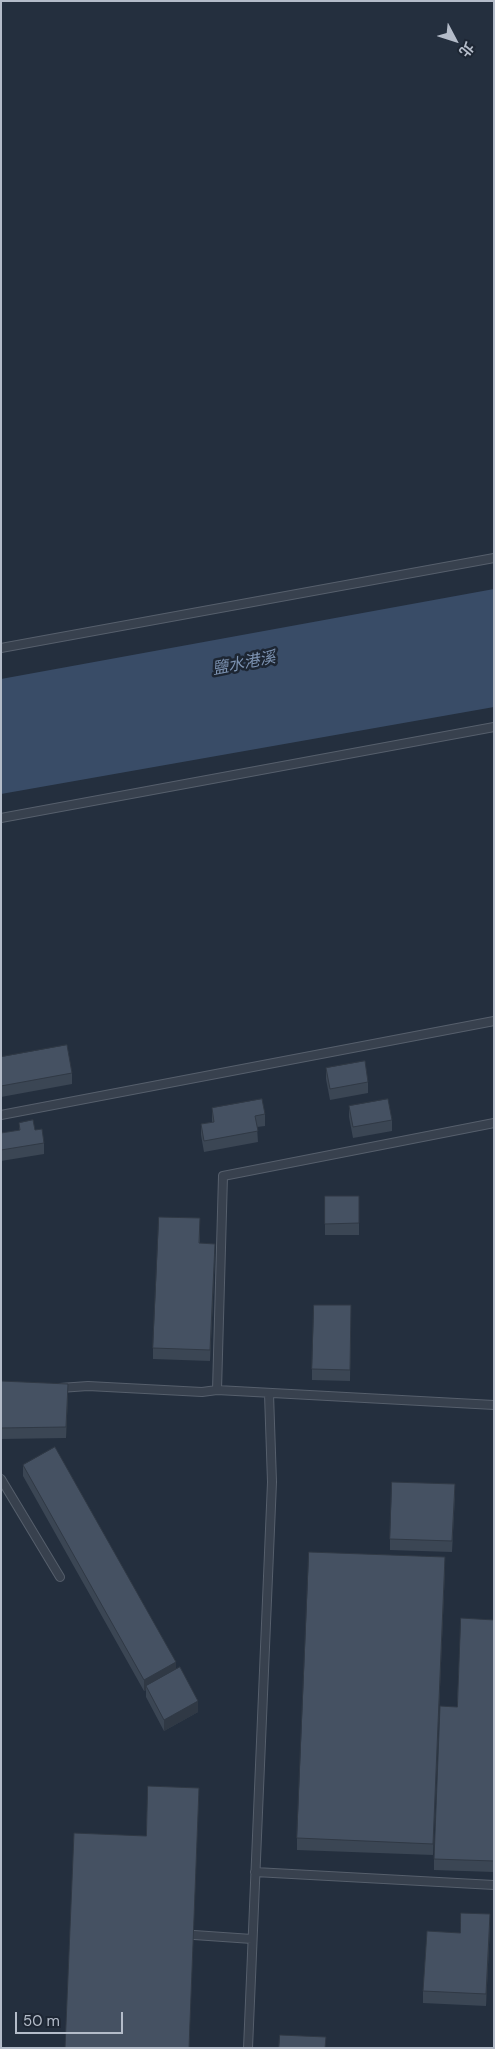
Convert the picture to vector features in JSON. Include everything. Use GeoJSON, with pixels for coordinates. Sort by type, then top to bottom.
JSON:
{"type":"FeatureCollection","features":[{"type":"Feature","properties":{"kind":"lane"},"geometry":{"type":"LineString","coordinates":[[1,648],[494,558]]}},
{"type":"Feature","properties":{"kind":"lane"},"geometry":{"type":"LineString","coordinates":[[1,818],[494,727]]}},
{"type":"Feature","properties":{"kind":"lane"},"geometry":{"type":"LineString","coordinates":[[1,1115],[494,1021]]}},
{"type":"Feature","properties":{"kind":"lane"},"geometry":{"type":"LineString","coordinates":[[218,1390],[223,1176],[494,1123]]}},
{"type":"Feature","properties":{"kind":"lane"},"geometry":{"type":"LineString","coordinates":[[52,1388],[88,1386],[202,1392],[218,1390],[269,1394],[366,1396],[494,1405]]}},
{"type":"Feature","properties":{"kind":"lane"},"geometry":{"type":"LineString","coordinates":[[248,2048],[272,1482],[269,1394]]}},
{"type":"Feature","properties":{"kind":"lane"},"geometry":{"type":"LineString","coordinates":[[1,1479],[60,1577]]}},
{"type":"Feature","properties":{"kind":"lane"},"geometry":{"type":"LineString","coordinates":[[255,1872],[494,1885]]}},
{"type":"Feature","properties":{"kind":"lane"},"geometry":{"type":"LineString","coordinates":[[194,1935],[252,1939]]}},
{"type":"Feature","properties":{"kind":"water","name":"鹽水港溪"},"geometry":{"type":"Polygon","coordinates":[[[494,589],[494,707],[1,794],[1,679],[494,589]]]}},
{"type":"Feature","properties":{"kind":"building"},"geometry":{"type":"Polygon","coordinates":[[[67,1045],[72,1073],[1,1086],[1,1057],[67,1045]]]}},
{"type":"Feature","properties":{"kind":"building"},"geometry":{"type":"Polygon","coordinates":[[[365,1061],[368,1082],[330,1089],[326,1068],[365,1061]]]}},
{"type":"Feature","properties":{"kind":"building"},"geometry":{"type":"Polygon","coordinates":[[[262,1099],[265,1114],[255,1116],[258,1131],[204,1141],[201,1124],[214,1122],[212,1108],[262,1099]]]}},
{"type":"Feature","properties":{"kind":"building"},"geometry":{"type":"Polygon","coordinates":[[[388,1099],[392,1120],[353,1127],[349,1106],[388,1099]]]}},
{"type":"Feature","properties":{"kind":"building"},"geometry":{"type":"Polygon","coordinates":[[[33,1120],[35,1130],[42,1129],[44,1143],[1,1150],[1,1133],[20,1130],[19,1123],[33,1120]]]}},
{"type":"Feature","properties":{"kind":"building"},"geometry":{"type":"Polygon","coordinates":[[[325,1196],[359,1196],[359,1223],[325,1224],[325,1196]]]}},
{"type":"Feature","properties":{"kind":"building"},"geometry":{"type":"Polygon","coordinates":[[[159,1217],[200,1218],[199,1243],[215,1244],[210,1350],[153,1348],[159,1217]]]}},
{"type":"Feature","properties":{"kind":"building"},"geometry":{"type":"Polygon","coordinates":[[[314,1305],[351,1305],[350,1370],[312,1369],[314,1305]]]}},
{"type":"Feature","properties":{"kind":"building"},"geometry":{"type":"Polygon","coordinates":[[[1,1381],[68,1384],[66,1427],[1,1428],[1,1381]]]}},
{"type":"Feature","properties":{"kind":"building"},"geometry":{"type":"Polygon","coordinates":[[[55,1447],[176,1662],[144,1680],[23,1465],[55,1447]]]}},
{"type":"Feature","properties":{"kind":"building"},"geometry":{"type":"Polygon","coordinates":[[[392,1482],[455,1484],[452,1541],[390,1539],[392,1482]]]}},
{"type":"Feature","properties":{"kind":"building"},"geometry":{"type":"Polygon","coordinates":[[[309,1552],[445,1557],[433,1844],[297,1838],[309,1552]]]}},
{"type":"Feature","properties":{"kind":"building"},"geometry":{"type":"Polygon","coordinates":[[[461,1618],[494,1620],[494,1861],[434,1859],[440,1706],[457,1707],[461,1618]]]}},
{"type":"Feature","properties":{"kind":"building"},"geometry":{"type":"Polygon","coordinates":[[[180,1667],[198,1701],[164,1720],[146,1686],[180,1667]]]}},
{"type":"Feature","properties":{"kind":"building"},"geometry":{"type":"Polygon","coordinates":[[[148,1786],[199,1788],[189,2048],[65,2048],[74,1833],[146,1836],[148,1786]]]}},
{"type":"Feature","properties":{"kind":"building"},"geometry":{"type":"Polygon","coordinates":[[[461,1913],[490,1914],[486,1994],[423,1991],[427,1931],[460,1933],[461,1913]]]}},
{"type":"Feature","properties":{"kind":"building"},"geometry":{"type":"Polygon","coordinates":[[[280,2035],[326,2037],[325,2048],[279,2048],[280,2035]]]}}]}
